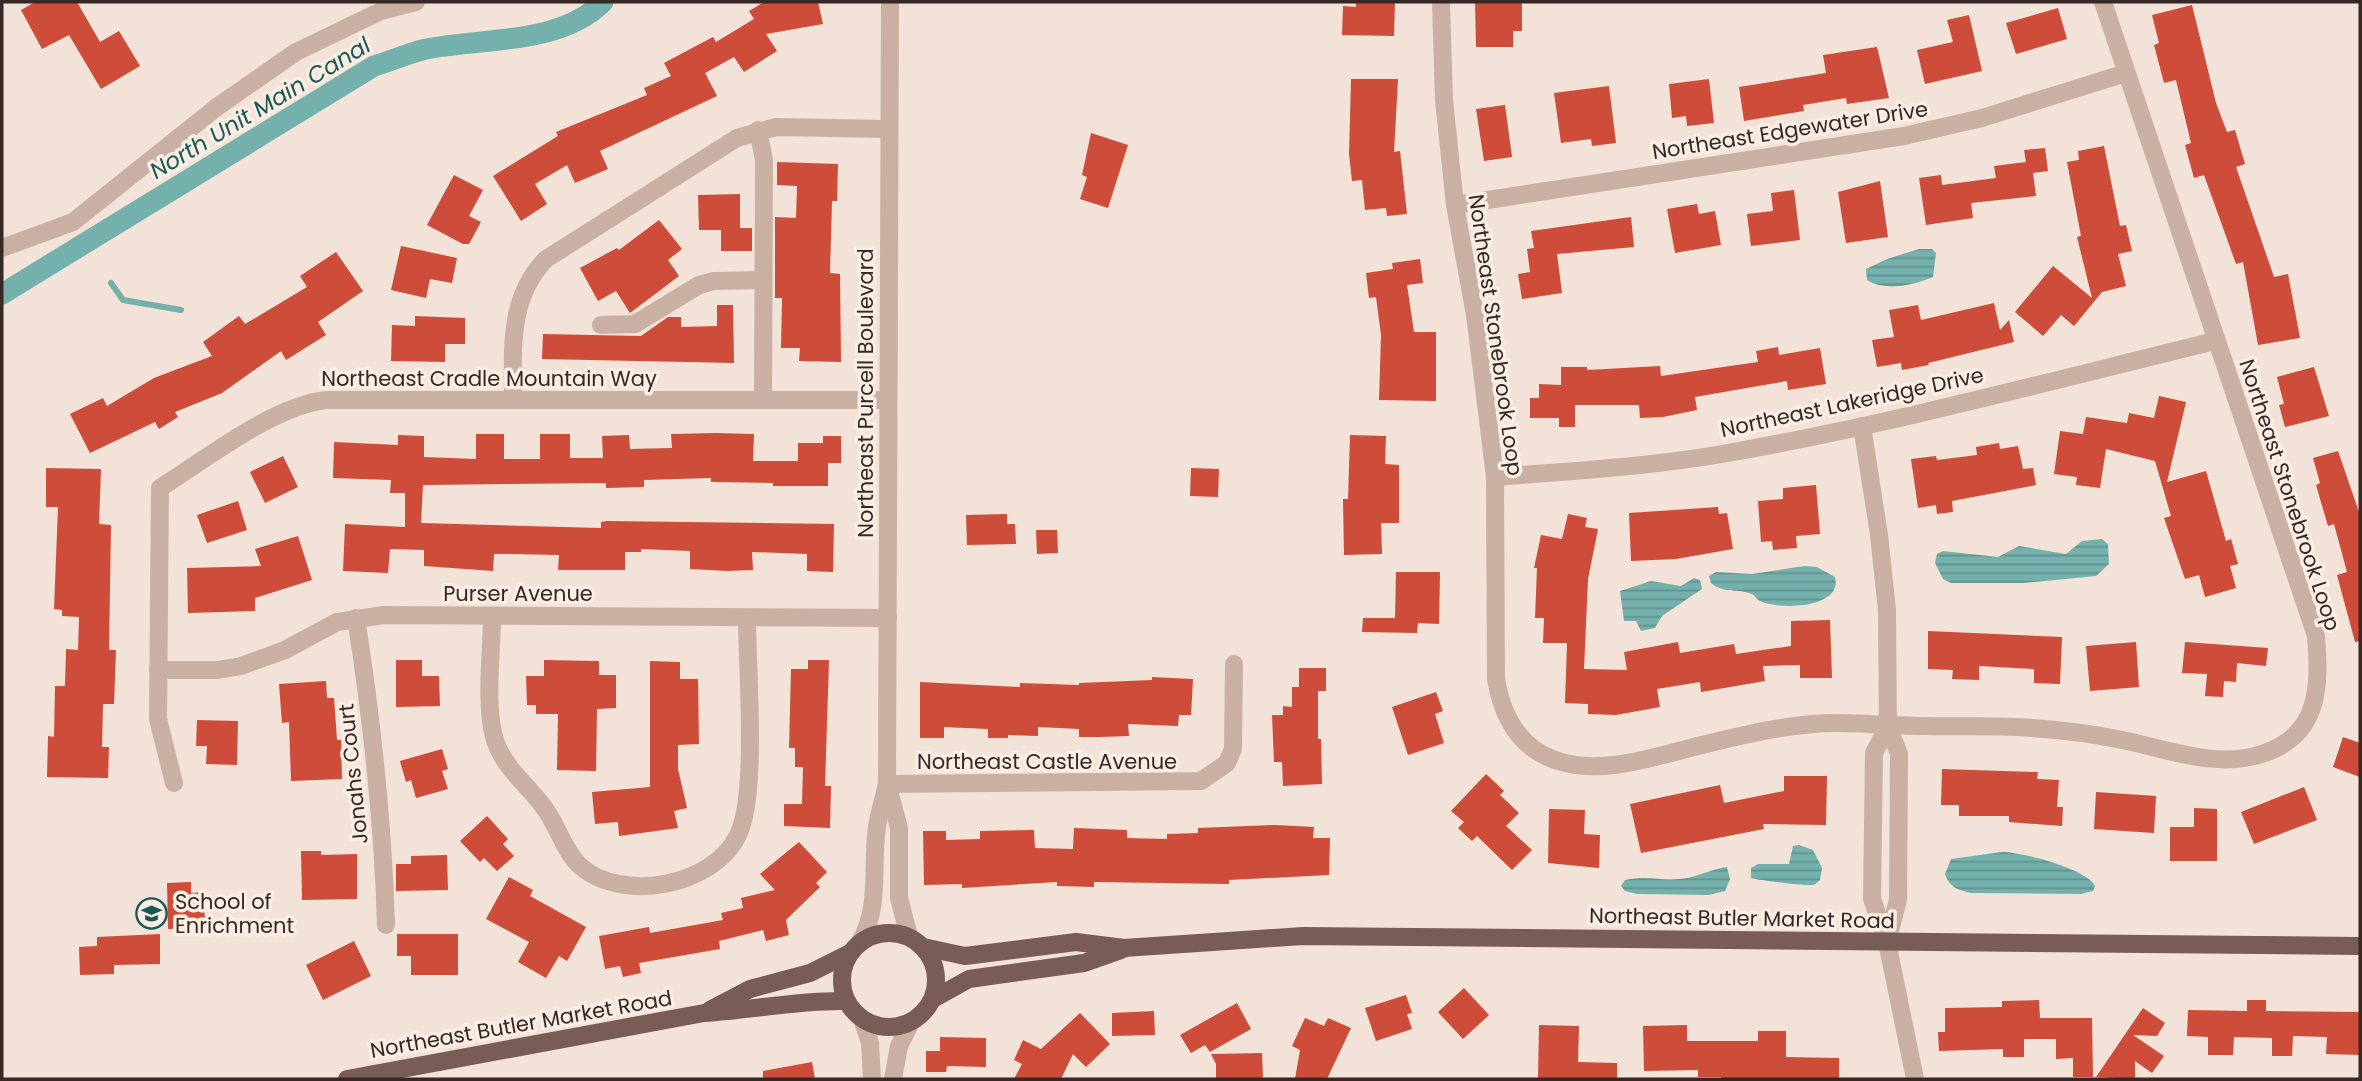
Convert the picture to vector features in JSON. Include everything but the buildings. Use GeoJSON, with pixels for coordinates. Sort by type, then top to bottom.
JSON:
{"type":"FeatureCollection","features":[{"type":"Feature","properties":{"kind":"main road"},"geometry":{"type":"LineString","coordinates":[[888,932],[916,942],[936,968],[937,984],[933,999],[924,1013],[911,1022],[886,1027],[862,1019],[846,1001],[841,981],[855,947],[888,932]]}},
{"type":"Feature","properties":{"kind":"main road","name":"Northeast Butler Market Road"},"geometry":{"type":"LineString","coordinates":[[916,942],[965,956],[1076,942],[1124,948],[1303,936],[2360,946]]}},
{"type":"Feature","properties":{"kind":"main road","name":"Northeast Butler Market Road"},"geometry":{"type":"LineString","coordinates":[[704,1013],[750,989],[810,973],[855,947]]}},
{"type":"Feature","properties":{"kind":"main road","name":"Northeast Butler Market Road"},"geometry":{"type":"LineString","coordinates":[[933,999],[969,979],[1084,963],[1124,948]]}},
{"type":"Feature","properties":{"kind":"main road","name":"Northeast Butler Market Road"},"geometry":{"type":"LineString","coordinates":[[347,1079],[704,1013],[757,1010],[815,1000],[846,1001]]}},
{"type":"Feature","properties":{"kind":"street"},"geometry":{"type":"LineString","coordinates":[[2,248],[73,222],[217,107],[296,52],[381,10],[416,2]]}},
{"type":"Feature","properties":{"kind":"street","name":"Northeast Purcell Boulevard"},"geometry":{"type":"LineString","coordinates":[[855,947],[869,926],[874,899],[877,828],[887,784],[890,2]]}},
{"type":"Feature","properties":{"kind":"street","name":"Northeast Stonebrook Loop"},"geometry":{"type":"LineString","coordinates":[[1441,2],[1444,100],[1455,205],[1475,315],[1494,477],[1496,679],[1501,708],[1516,732],[1534,750],[1556,761],[1588,765],[1623,763],[1776,729],[1835,723],[2031,728],[2119,739],[2189,756],[2226,760],[2263,754],[2299,731],[2312,713],[2318,692],[2316,636],[2103,2]]}},
{"type":"Feature","properties":{"kind":"street","name":"Northeast Edgewater Drive"},"geometry":{"type":"LineString","coordinates":[[1455,205],[1904,136],[1982,118],[2126,73]]}},
{"type":"Feature","properties":{"kind":"street"},"geometry":{"type":"LineString","coordinates":[[513,400],[514,329],[523,292],[533,272],[563,247],[737,138],[758,130],[888,129]]}},
{"type":"Feature","properties":{"kind":"street"},"geometry":{"type":"LineString","coordinates":[[758,130],[764,160],[762,399]]}},
{"type":"Feature","properties":{"kind":"street"},"geometry":{"type":"LineString","coordinates":[[601,325],[635,324],[699,285],[714,281],[763,280]]}},
{"type":"Feature","properties":{"kind":"street","name":"Northeast Lakeridge Drive"},"geometry":{"type":"LineString","coordinates":[[1494,477],[1632,466],[1708,456],[1862,426],[2215,341]]}},
{"type":"Feature","properties":{"kind":"street","name":"Northeast Cradle Mountain Way"},"geometry":{"type":"LineString","coordinates":[[174,783],[158,719],[160,488],[277,415],[307,402],[888,400]]}},
{"type":"Feature","properties":{"kind":"street"},"geometry":{"type":"LineString","coordinates":[[1862,426],[1879,534],[1886,610],[1888,726],[1899,754],[1899,887],[1887,942]]}},
{"type":"Feature","properties":{"kind":"street","name":"Purser Avenue"},"geometry":{"type":"LineString","coordinates":[[158,670],[218,670],[242,666],[273,655],[337,622],[384,615],[888,618]]}},
{"type":"Feature","properties":{"kind":"street"},"geometry":{"type":"LineString","coordinates":[[492,615],[493,734],[507,765],[544,807],[579,865],[612,882],[636,885],[689,877],[711,866],[727,852],[738,835],[748,790],[747,618]]}},
{"type":"Feature","properties":{"kind":"street","name":"Jonahs Court"},"geometry":{"type":"LineString","coordinates":[[356,618],[371,715],[375,785],[383,831],[386,925]]}},
{"type":"Feature","properties":{"kind":"street","name":"Northeast Castle Avenue"},"geometry":{"type":"LineString","coordinates":[[887,784],[1201,781],[1227,763],[1233,749],[1234,664]]}},
{"type":"Feature","properties":{"kind":"street"},"geometry":{"type":"LineString","coordinates":[[1888,726],[1874,753],[1872,899],[1887,942],[1915,1079]]}},
{"type":"Feature","properties":{"kind":"street","name":"Northeast Purcell Boulevard"},"geometry":{"type":"LineString","coordinates":[[887,784],[899,828],[899,898],[916,942]]}},
{"type":"Feature","properties":{"kind":"street"},"geometry":{"type":"LineString","coordinates":[[862,1019],[870,1043],[872,1079]]}},
{"type":"Feature","properties":{"kind":"street"},"geometry":{"type":"LineString","coordinates":[[893,1079],[899,1046],[911,1022]]}},
{"type":"Feature","properties":{"kind":"water"},"geometry":{"type":"Polygon","coordinates":[[[1919,249],[1932,249],[1936,253],[1933,277],[1908,285],[1891,286],[1874,284],[1867,280],[1866,269],[1919,249]]]}},
{"type":"Feature","properties":{"kind":"water"},"geometry":{"type":"Polygon","coordinates":[[[2102,539],[2108,544],[2109,564],[2096,576],[2023,583],[1951,583],[1943,579],[1935,563],[1937,554],[1943,551],[1998,557],[2019,546],[2066,554],[2082,541],[2102,539]]]}},
{"type":"Feature","properties":{"kind":"water"},"geometry":{"type":"Polygon","coordinates":[[[1804,566],[1817,567],[1835,577],[1835,588],[1829,596],[1807,604],[1780,606],[1759,600],[1752,594],[1716,586],[1711,583],[1709,576],[1716,572],[1752,574],[1804,566]]]}},
{"type":"Feature","properties":{"kind":"water"},"geometry":{"type":"Polygon","coordinates":[[[1694,578],[1700,580],[1702,589],[1662,616],[1655,628],[1641,631],[1636,621],[1624,621],[1620,591],[1651,581],[1681,586],[1694,578]]]}},
{"type":"Feature","properties":{"kind":"water"},"geometry":{"type":"Polygon","coordinates":[[[1799,845],[1813,850],[1822,868],[1820,880],[1814,885],[1751,878],[1751,868],[1758,864],[1789,864],[1793,846],[1799,845]]]}},
{"type":"Feature","properties":{"kind":"water"},"geometry":{"type":"Polygon","coordinates":[[[2002,852],[2038,858],[2067,868],[2090,880],[2095,886],[2093,891],[2081,894],[1971,893],[1955,888],[1947,879],[1945,874],[1951,859],[2002,852]]]}},
{"type":"Feature","properties":{"kind":"water"},"geometry":{"type":"Polygon","coordinates":[[[1727,867],[1730,879],[1725,891],[1709,895],[1637,894],[1625,891],[1621,886],[1625,880],[1684,879],[1727,867]]]}},
{"type":"Feature","properties":{"kind":"waterway","name":"North Unit Main Canal"},"geometry":{"type":"LineString","coordinates":[[2,294],[374,66],[426,49],[543,33],[585,16],[603,2]]}},
{"type":"Feature","properties":{"kind":"waterway"},"geometry":{"type":"LineString","coordinates":[[111,283],[123,300],[181,310]]}},
{"type":"Feature","properties":{"kind":"place","name":"School of Enrichment"},"geometry":{"type":"Point","coordinates":[152,913]}}]}
